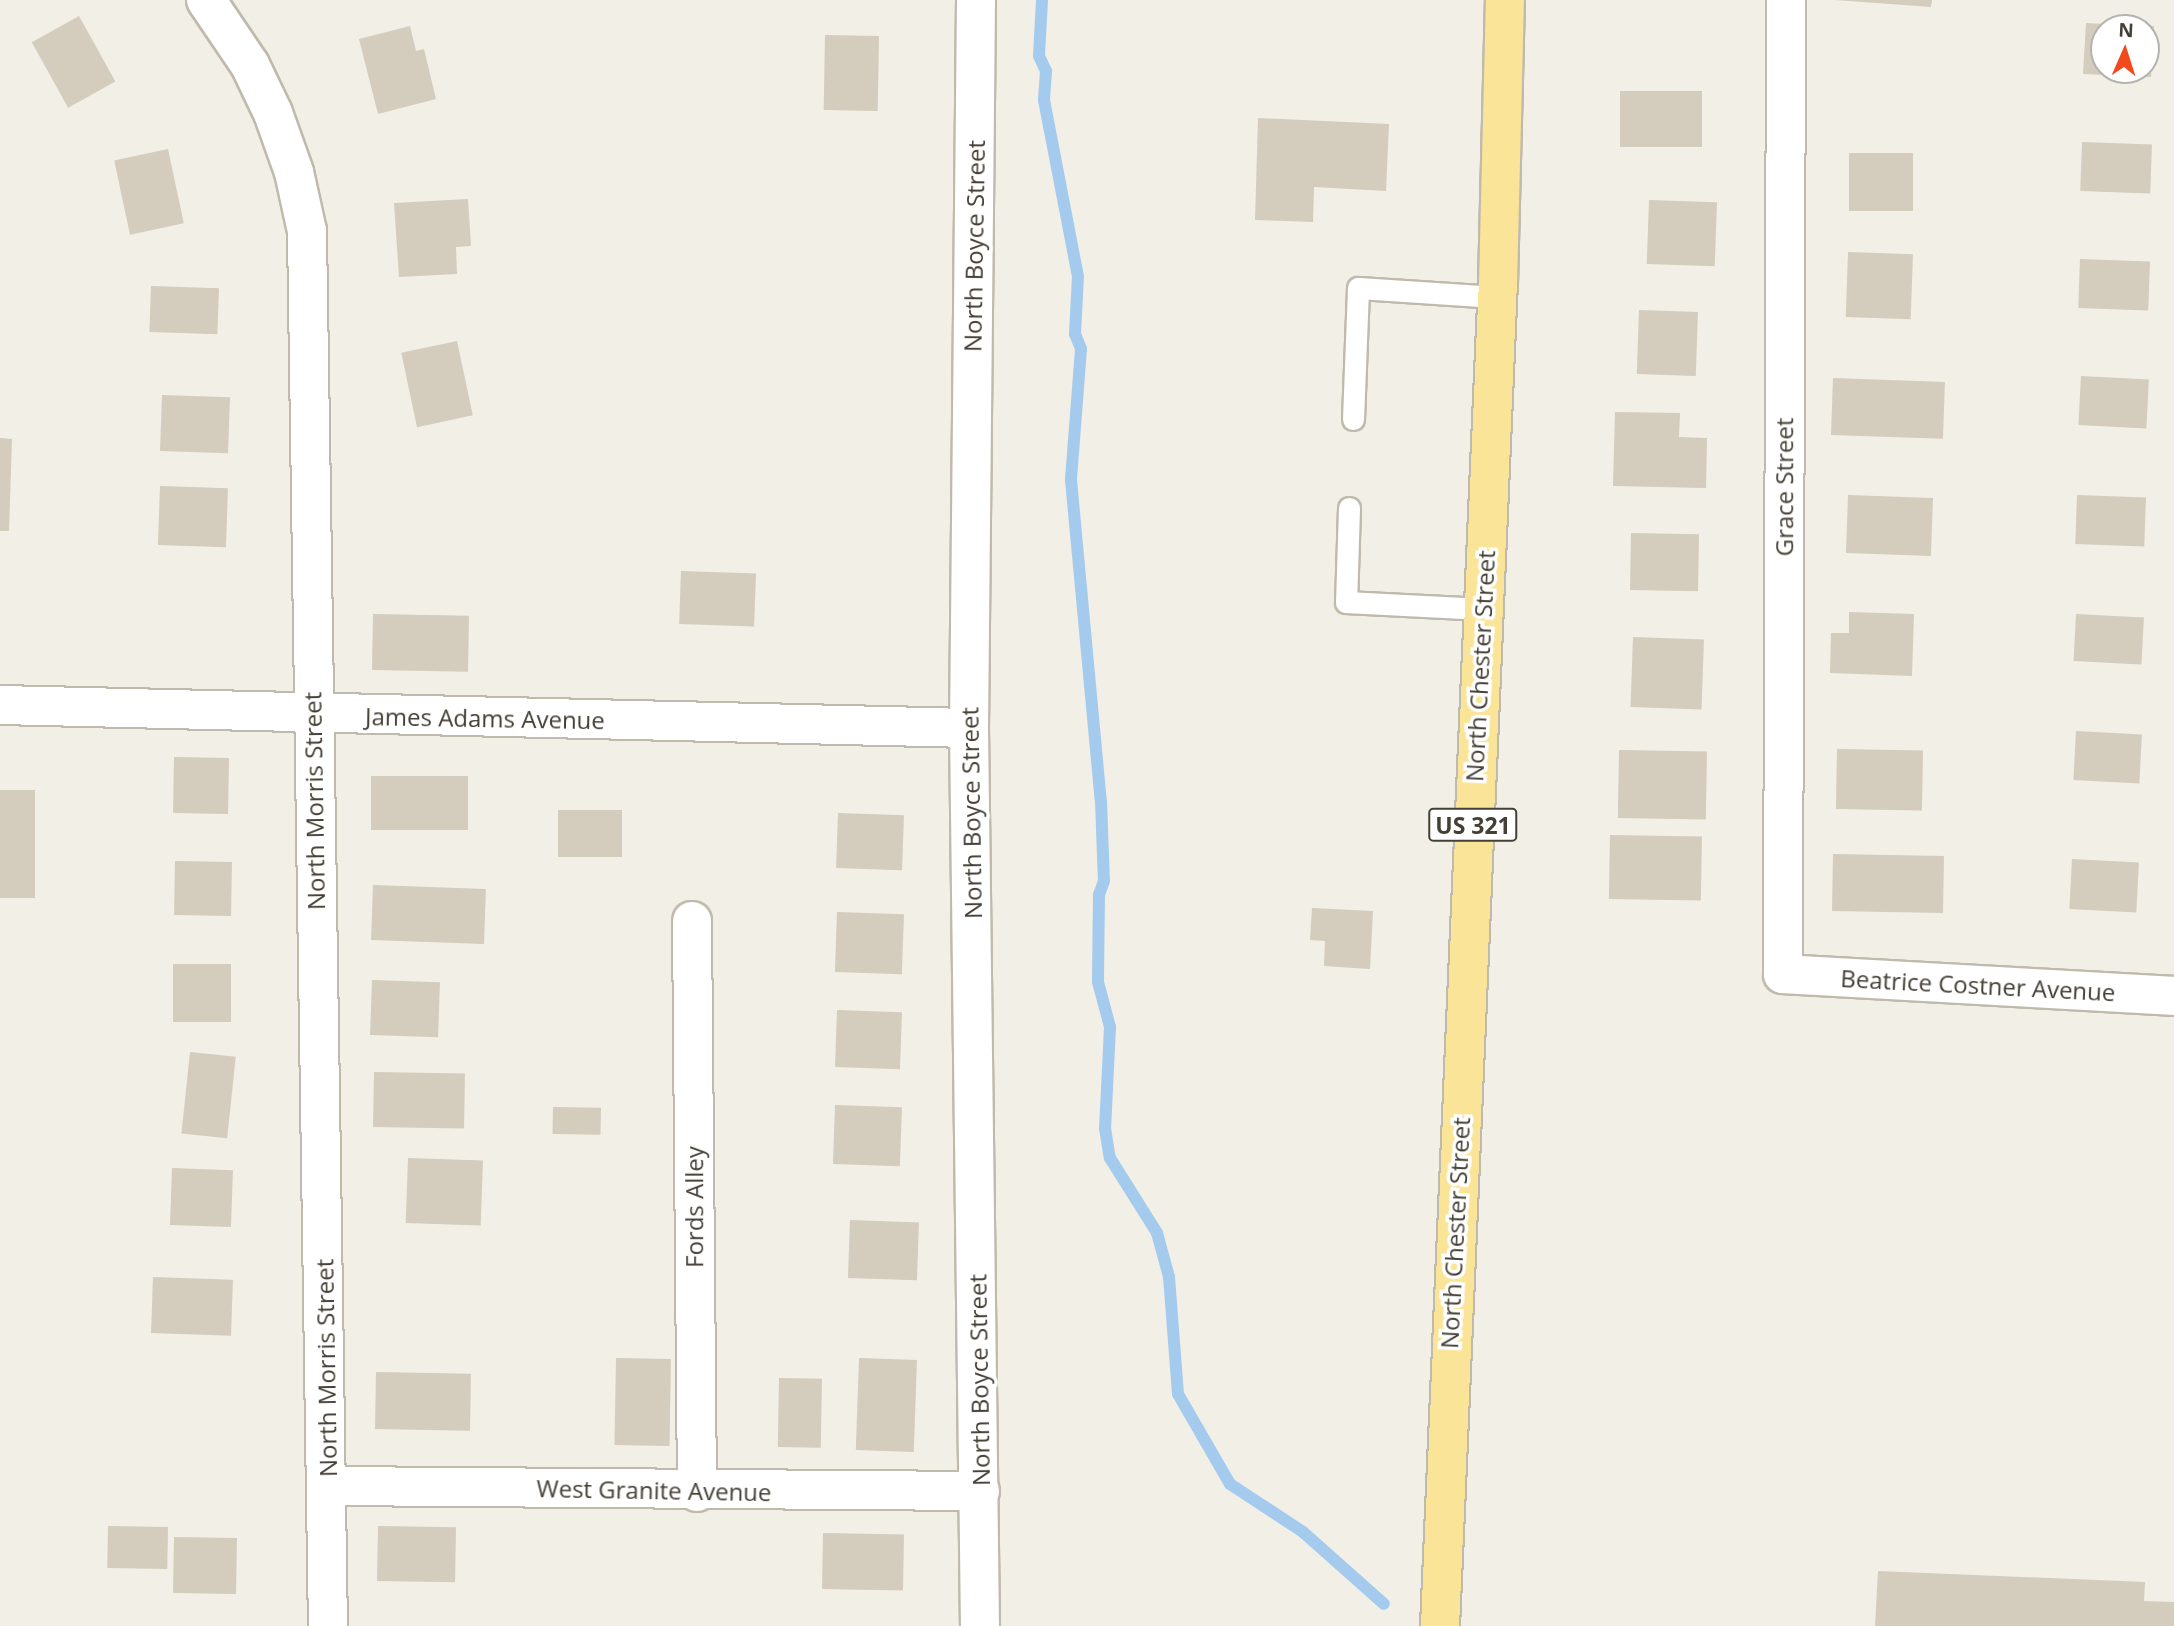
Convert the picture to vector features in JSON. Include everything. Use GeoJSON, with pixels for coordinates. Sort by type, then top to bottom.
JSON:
{"type":"FeatureCollection","features":[{"type":"Feature","properties":{"kind":"main road","name":"North Chester Street"},"geometry":{"type":"LineString","coordinates":[[1440,1626],[1497,297],[1505,0]]}},
{"type":"Feature","properties":{"kind":"street","name":"North Morris Street"},"geometry":{"type":"LineString","coordinates":[[206,0],[250,65],[273,113],[294,172],[307,231],[313,410],[311,715],[328,1486],[328,1626]]}},
{"type":"Feature","properties":{"kind":"street","name":"North Boyce Street"},"geometry":{"type":"LineString","coordinates":[[976,0],[969,728],[980,1626]]}},
{"type":"Feature","properties":{"kind":"street","name":"Grace Street"},"geometry":{"type":"LineString","coordinates":[[1783,974],[1786,0]]}},
{"type":"Feature","properties":{"kind":"street","name":"James Adams Avenue"},"geometry":{"type":"LineString","coordinates":[[0,705],[311,715],[969,728]]}},
{"type":"Feature","properties":{"kind":"street","name":"Fords Alley"},"geometry":{"type":"LineString","coordinates":[[692,921],[697,1492]]}},
{"type":"Feature","properties":{"kind":"street","name":"Beatrice Costner Avenue"},"geometry":{"type":"LineString","coordinates":[[1783,974],[2174,996]]}},
{"type":"Feature","properties":{"kind":"street","name":"West Granite Avenue"},"geometry":{"type":"LineString","coordinates":[[328,1486],[697,1492],[980,1491]]}},
{"type":"Feature","properties":{"kind":"lane"},"geometry":{"type":"LineString","coordinates":[[1353,419],[1358,288],[1497,297]]}},
{"type":"Feature","properties":{"kind":"lane"},"geometry":{"type":"LineString","coordinates":[[1349,508],[1346,603],[1483,609]]}},
{"type":"Feature","properties":{"kind":"building"},"geometry":{"type":"Polygon","coordinates":[[[1835,0],[1932,0],[1931,7],[1835,0]]]}},
{"type":"Feature","properties":{"kind":"building"},"geometry":{"type":"Polygon","coordinates":[[[79,16],[115,82],[68,108],[32,42],[79,16]]]}},
{"type":"Feature","properties":{"kind":"building"},"geometry":{"type":"Polygon","coordinates":[[[2086,23],[2090,23],[2090,74],[2083,74],[2086,23]]]}},
{"type":"Feature","properties":{"kind":"building"},"geometry":{"type":"Polygon","coordinates":[[[410,26],[416,51],[424,49],[436,99],[378,114],[359,39],[410,26]]]}},
{"type":"Feature","properties":{"kind":"building"},"geometry":{"type":"Polygon","coordinates":[[[825,35],[879,36],[878,111],[824,110],[825,35]]]}},
{"type":"Feature","properties":{"kind":"building"},"geometry":{"type":"Polygon","coordinates":[[[1620,91],[1702,91],[1702,147],[1620,147],[1620,91]]]}},
{"type":"Feature","properties":{"kind":"building"},"geometry":{"type":"Polygon","coordinates":[[[1258,118],[1389,124],[1386,191],[1314,187],[1313,222],[1255,220],[1258,118]]]}},
{"type":"Feature","properties":{"kind":"building"},"geometry":{"type":"Polygon","coordinates":[[[2082,142],[2152,144],[2150,193],[2080,191],[2082,142]]]}},
{"type":"Feature","properties":{"kind":"building"},"geometry":{"type":"Polygon","coordinates":[[[168,149],[184,223],[130,235],[114,160],[168,149]]]}},
{"type":"Feature","properties":{"kind":"building"},"geometry":{"type":"Polygon","coordinates":[[[1849,153],[1913,153],[1913,211],[1849,211],[1849,153]]]}},
{"type":"Feature","properties":{"kind":"building"},"geometry":{"type":"Polygon","coordinates":[[[468,199],[471,246],[456,247],[457,274],[399,277],[394,203],[468,199]]]}},
{"type":"Feature","properties":{"kind":"building"},"geometry":{"type":"Polygon","coordinates":[[[1649,200],[1717,202],[1715,266],[1647,264],[1649,200]]]}},
{"type":"Feature","properties":{"kind":"building"},"geometry":{"type":"Polygon","coordinates":[[[1848,252],[1913,254],[1911,319],[1846,317],[1848,252]]]}},
{"type":"Feature","properties":{"kind":"building"},"geometry":{"type":"Polygon","coordinates":[[[2080,259],[2150,261],[2148,310],[2078,308],[2080,259]]]}},
{"type":"Feature","properties":{"kind":"building"},"geometry":{"type":"Polygon","coordinates":[[[151,286],[219,288],[217,334],[149,332],[151,286]]]}},
{"type":"Feature","properties":{"kind":"building"},"geometry":{"type":"Polygon","coordinates":[[[1639,310],[1698,312],[1696,376],[1637,374],[1639,310]]]}},
{"type":"Feature","properties":{"kind":"building"},"geometry":{"type":"Polygon","coordinates":[[[457,341],[473,415],[417,427],[401,353],[457,341]]]}},
{"type":"Feature","properties":{"kind":"building"},"geometry":{"type":"Polygon","coordinates":[[[2081,376],[2149,380],[2146,428],[2078,425],[2081,376]]]}},
{"type":"Feature","properties":{"kind":"building"},"geometry":{"type":"Polygon","coordinates":[[[1833,378],[1945,382],[1943,439],[1831,435],[1833,378]]]}},
{"type":"Feature","properties":{"kind":"building"},"geometry":{"type":"Polygon","coordinates":[[[162,395],[230,397],[228,453],[160,451],[162,395]]]}},
{"type":"Feature","properties":{"kind":"building"},"geometry":{"type":"Polygon","coordinates":[[[1615,412],[1680,413],[1679,437],[1707,438],[1706,488],[1613,486],[1615,412]]]}},
{"type":"Feature","properties":{"kind":"building"},"geometry":{"type":"Polygon","coordinates":[[[0,438],[12,439],[9,531],[0,531],[0,438]]]}},
{"type":"Feature","properties":{"kind":"building"},"geometry":{"type":"Polygon","coordinates":[[[160,486],[228,488],[226,547],[158,545],[160,486]]]}},
{"type":"Feature","properties":{"kind":"building"},"geometry":{"type":"Polygon","coordinates":[[[1848,495],[1933,498],[1931,556],[1846,553],[1848,495]]]}},
{"type":"Feature","properties":{"kind":"building"},"geometry":{"type":"Polygon","coordinates":[[[2077,495],[2146,497],[2144,546],[2075,544],[2077,495]]]}},
{"type":"Feature","properties":{"kind":"building"},"geometry":{"type":"Polygon","coordinates":[[[1631,533],[1699,534],[1698,591],[1630,590],[1631,533]]]}},
{"type":"Feature","properties":{"kind":"building"},"geometry":{"type":"Polygon","coordinates":[[[681,571],[756,574],[754,627],[679,624],[681,571]]]}},
{"type":"Feature","properties":{"kind":"building"},"geometry":{"type":"Polygon","coordinates":[[[1849,612],[1914,614],[1912,676],[1830,673],[1831,633],[1849,633],[1849,612]]]}},
{"type":"Feature","properties":{"kind":"building"},"geometry":{"type":"Polygon","coordinates":[[[373,614],[469,616],[468,672],[372,670],[373,614]]]}},
{"type":"Feature","properties":{"kind":"building"},"geometry":{"type":"Polygon","coordinates":[[[2076,614],[2144,618],[2141,664],[2074,661],[2076,614]]]}},
{"type":"Feature","properties":{"kind":"building"},"geometry":{"type":"Polygon","coordinates":[[[1633,637],[1704,639],[1702,709],[1631,707],[1633,637]]]}},
{"type":"Feature","properties":{"kind":"building"},"geometry":{"type":"Polygon","coordinates":[[[2076,731],[2142,734],[2139,783],[2073,780],[2076,731]]]}},
{"type":"Feature","properties":{"kind":"building"},"geometry":{"type":"Polygon","coordinates":[[[1837,749],[1923,751],[1922,810],[1836,809],[1837,749]]]}},
{"type":"Feature","properties":{"kind":"building"},"geometry":{"type":"Polygon","coordinates":[[[1619,750],[1707,752],[1706,820],[1618,818],[1619,750]]]}},
{"type":"Feature","properties":{"kind":"building"},"geometry":{"type":"Polygon","coordinates":[[[174,757],[229,758],[228,814],[173,813],[174,757]]]}},
{"type":"Feature","properties":{"kind":"building"},"geometry":{"type":"Polygon","coordinates":[[[371,776],[468,776],[468,830],[371,830],[371,776]]]}},
{"type":"Feature","properties":{"kind":"building"},"geometry":{"type":"Polygon","coordinates":[[[0,790],[35,790],[35,898],[0,898],[0,790]]]}},
{"type":"Feature","properties":{"kind":"building"},"geometry":{"type":"Polygon","coordinates":[[[558,810],[622,810],[622,857],[558,857],[558,810]]]}},
{"type":"Feature","properties":{"kind":"building"},"geometry":{"type":"Polygon","coordinates":[[[838,813],[904,815],[902,870],[836,868],[838,813]]]}},
{"type":"Feature","properties":{"kind":"building"},"geometry":{"type":"Polygon","coordinates":[[[1610,835],[1702,837],[1701,901],[1609,899],[1610,835]]]}},
{"type":"Feature","properties":{"kind":"building"},"geometry":{"type":"Polygon","coordinates":[[[1833,854],[1944,856],[1943,913],[1832,911],[1833,854]]]}},
{"type":"Feature","properties":{"kind":"building"},"geometry":{"type":"Polygon","coordinates":[[[2072,859],[2139,863],[2136,912],[2069,909],[2072,859]]]}},
{"type":"Feature","properties":{"kind":"building"},"geometry":{"type":"Polygon","coordinates":[[[175,861],[232,862],[231,916],[174,915],[175,861]]]}},
{"type":"Feature","properties":{"kind":"building"},"geometry":{"type":"Polygon","coordinates":[[[373,885],[486,889],[484,944],[371,940],[373,885]]]}},
{"type":"Feature","properties":{"kind":"building"},"geometry":{"type":"Polygon","coordinates":[[[1312,908],[1373,911],[1370,969],[1324,966],[1325,941],[1310,940],[1312,908]]]}},
{"type":"Feature","properties":{"kind":"building"},"geometry":{"type":"Polygon","coordinates":[[[837,912],[904,914],[902,974],[835,972],[837,912]]]}},
{"type":"Feature","properties":{"kind":"building"},"geometry":{"type":"Polygon","coordinates":[[[173,964],[231,964],[231,1022],[173,1022],[173,964]]]}},
{"type":"Feature","properties":{"kind":"building"},"geometry":{"type":"Polygon","coordinates":[[[372,980],[440,982],[438,1037],[370,1035],[372,980]]]}},
{"type":"Feature","properties":{"kind":"building"},"geometry":{"type":"Polygon","coordinates":[[[837,1010],[902,1012],[900,1069],[835,1067],[837,1010]]]}},
{"type":"Feature","properties":{"kind":"building"},"geometry":{"type":"Polygon","coordinates":[[[190,1052],[236,1057],[227,1138],[181,1134],[190,1052]]]}},
{"type":"Feature","properties":{"kind":"building"},"geometry":{"type":"Polygon","coordinates":[[[374,1072],[465,1074],[464,1129],[373,1127],[374,1072]]]}},
{"type":"Feature","properties":{"kind":"building"},"geometry":{"type":"Polygon","coordinates":[[[835,1105],[902,1107],[900,1166],[833,1164],[835,1105]]]}},
{"type":"Feature","properties":{"kind":"building"},"geometry":{"type":"Polygon","coordinates":[[[553,1107],[601,1108],[601,1135],[553,1134],[553,1107]]]}},
{"type":"Feature","properties":{"kind":"building"},"geometry":{"type":"Polygon","coordinates":[[[408,1158],[483,1161],[481,1226],[406,1223],[408,1158]]]}},
{"type":"Feature","properties":{"kind":"building"},"geometry":{"type":"Polygon","coordinates":[[[172,1168],[233,1170],[231,1227],[170,1225],[172,1168]]]}},
{"type":"Feature","properties":{"kind":"building"},"geometry":{"type":"Polygon","coordinates":[[[850,1220],[919,1222],[917,1280],[848,1278],[850,1220]]]}},
{"type":"Feature","properties":{"kind":"building"},"geometry":{"type":"Polygon","coordinates":[[[153,1277],[233,1280],[231,1336],[151,1333],[153,1277]]]}},
{"type":"Feature","properties":{"kind":"building"},"geometry":{"type":"Polygon","coordinates":[[[616,1358],[671,1359],[669,1446],[614,1445],[616,1358]]]}},
{"type":"Feature","properties":{"kind":"building"},"geometry":{"type":"Polygon","coordinates":[[[859,1358],[917,1360],[914,1452],[856,1450],[859,1358]]]}},
{"type":"Feature","properties":{"kind":"building"},"geometry":{"type":"Polygon","coordinates":[[[376,1372],[471,1374],[470,1431],[375,1429],[376,1372]]]}},
{"type":"Feature","properties":{"kind":"building"},"geometry":{"type":"Polygon","coordinates":[[[779,1378],[822,1379],[821,1448],[778,1447],[779,1378]]]}},
{"type":"Feature","properties":{"kind":"building"},"geometry":{"type":"Polygon","coordinates":[[[108,1526],[168,1527],[167,1569],[107,1568],[108,1526]]]}},
{"type":"Feature","properties":{"kind":"building"},"geometry":{"type":"Polygon","coordinates":[[[378,1526],[456,1527],[455,1582],[377,1581],[378,1526]]]}},
{"type":"Feature","properties":{"kind":"building"},"geometry":{"type":"Polygon","coordinates":[[[823,1533],[904,1534],[903,1590],[822,1589],[823,1533]]]}},
{"type":"Feature","properties":{"kind":"building"},"geometry":{"type":"Polygon","coordinates":[[[174,1537],[237,1538],[236,1594],[173,1593],[174,1537]]]}},
{"type":"Feature","properties":{"kind":"building"},"geometry":{"type":"Polygon","coordinates":[[[1878,1571],[2145,1582],[2144,1601],[2174,1602],[2174,1626],[1875,1626],[1878,1571]]]}},
{"type":"Feature","properties":{"kind":"waterway"},"geometry":{"type":"LineString","coordinates":[[1042,0],[1039,56],[1046,71],[1044,100],[1078,276],[1075,334],[1081,349],[1071,480],[1101,801],[1104,881],[1099,895],[1098,982],[1110,1027],[1105,1128],[1110,1158],[1157,1233],[1169,1277],[1178,1394],[1230,1484],[1303,1532],[1384,1604]]}}]}
